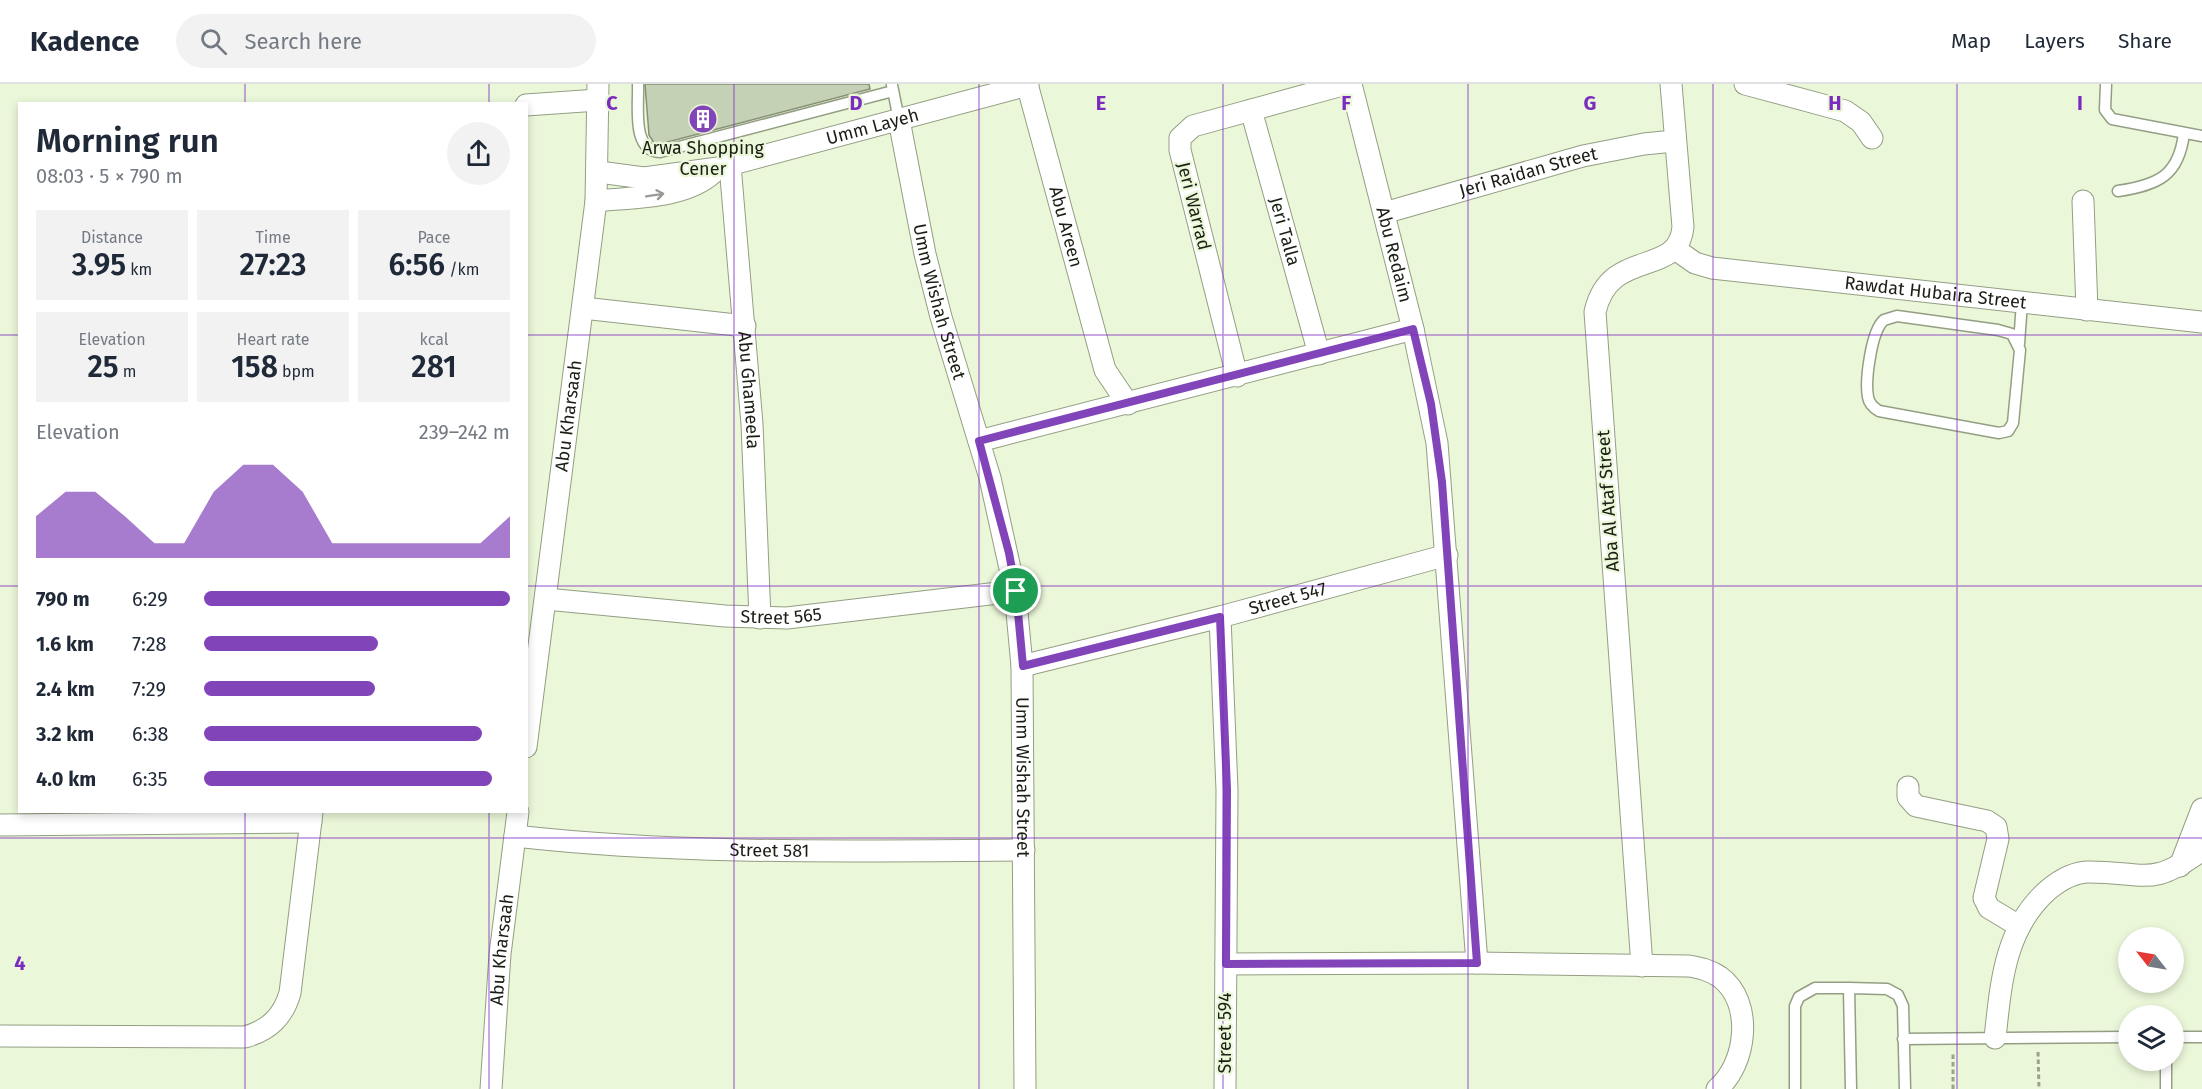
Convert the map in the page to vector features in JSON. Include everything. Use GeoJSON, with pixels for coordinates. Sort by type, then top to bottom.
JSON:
{"type":"FeatureCollection","features":[{"type":"Feature","properties":{"kind":"street","name":"Jeri Warrad"},"geometry":{"type":"LineString","coordinates":[[1237,376],[1179,144],[1183,133],[1193,126],[1349,84]]}},
{"type":"Feature","properties":{"kind":"street","name":"Abu Redaim"},"geometry":{"type":"LineString","coordinates":[[1349,84],[1413,329],[1437,443],[1448,555],[1477,963]]}},
{"type":"Feature","properties":{"kind":"street"},"geometry":{"type":"LineString","coordinates":[[1671,84],[1683,227],[1675,249]]}},
{"type":"Feature","properties":{"kind":"street"},"geometry":{"type":"LineString","coordinates":[[1745,84],[1845,111],[1861,122],[1872,138]]}},
{"type":"Feature","properties":{"kind":"street","name":"Umm Layeh"},"geometry":{"type":"LineString","coordinates":[[599,172],[644,178],[724,167],[1027,85]]}},
{"type":"Feature","properties":{"kind":"street","name":"Abu Areen"},"geometry":{"type":"LineString","coordinates":[[1027,85],[1105,370],[1128,404]]}},
{"type":"Feature","properties":{"kind":"street"},"geometry":{"type":"LineString","coordinates":[[528,105],[598,92]]}},
{"type":"Feature","properties":{"kind":"street","name":"Abu Kharsaah"},"geometry":{"type":"LineString","coordinates":[[528,719],[532,663],[546,599],[596,201],[599,172],[598,92]]}},
{"type":"Feature","properties":{"kind":"street","name":"Jeri Talla"},"geometry":{"type":"LineString","coordinates":[[1251,110],[1319,354]]}},
{"type":"Feature","properties":{"kind":"street","name":"Umm Wishah Street"},"geometry":{"type":"LineString","coordinates":[[899,120],[933,285],[1000,515],[1016,591],[1023,666],[1025,1089]]}},
{"type":"Feature","properties":{"kind":"street","name":"Jeri Raidan Street"},"geometry":{"type":"LineString","coordinates":[[1384,213],[1583,156],[1644,144],[1674,141]]}},
{"type":"Feature","properties":{"kind":"street","name":"Umm Layeh"},"geometry":{"type":"LineString","coordinates":[[596,201],[665,193],[703,180],[724,167]]}},
{"type":"Feature","properties":{"kind":"street","name":"Abu Ghameela"},"geometry":{"type":"LineString","coordinates":[[724,167],[745,326],[753,445],[760,618]]}},
{"type":"Feature","properties":{"kind":"street"},"geometry":{"type":"LineString","coordinates":[[2083,201],[2087,310]]}},
{"type":"Feature","properties":{"kind":"street","name":"Rawdat Hubaira Street"},"geometry":{"type":"LineString","coordinates":[[1675,249],[1695,263],[1712,268],[2202,322]]}},
{"type":"Feature","properties":{"kind":"street","name":"Aba Al Ataf Street"},"geometry":{"type":"LineString","coordinates":[[1642,966],[1595,312],[1603,290],[1619,274],[1660,259],[1675,249]]}},
{"type":"Feature","properties":{"kind":"street"},"geometry":{"type":"LineString","coordinates":[[583,308],[745,326]]}},
{"type":"Feature","properties":{"kind":"street"},"geometry":{"type":"LineString","coordinates":[[979,441],[1413,329]]}},
{"type":"Feature","properties":{"kind":"street","name":"Abu Areen"},"geometry":{"type":"LineString","coordinates":[[1102,410],[1105,370]]}},
{"type":"Feature","properties":{"kind":"street","name":"Street 547"},"geometry":{"type":"LineString","coordinates":[[1023,666],[1220,617],[1448,555]]}},
{"type":"Feature","properties":{"kind":"street","name":"Street 565"},"geometry":{"type":"LineString","coordinates":[[546,599],[760,618],[813,617],[1016,591]]}},
{"type":"Feature","properties":{"kind":"street","name":"Street 594"},"geometry":{"type":"LineString","coordinates":[[1220,617],[1227,790],[1225,1089]]}},
{"type":"Feature","properties":{"kind":"street"},"geometry":{"type":"LineString","coordinates":[[1908,787],[1908,797],[1916,806],[1987,821],[1996,827],[1998,839],[1984,898],[1989,908],[2019,926]]}},
{"type":"Feature","properties":{"kind":"street"},"geometry":{"type":"LineString","coordinates":[[2180,867],[2202,809]]}},
{"type":"Feature","properties":{"kind":"street","name":"Abu Kharsaah"},"geometry":{"type":"LineString","coordinates":[[490,1089],[498,975],[518,813]]}},
{"type":"Feature","properties":{"kind":"street"},"geometry":{"type":"LineString","coordinates":[[0,825],[311,817],[290,993],[286,1005],[270,1026],[245,1037],[0,1036]]}},
{"type":"Feature","properties":{"kind":"street","name":"Street 581"},"geometry":{"type":"LineString","coordinates":[[515,836],[642,848],[706,850],[1024,850]]}},
{"type":"Feature","properties":{"kind":"street"},"geometry":{"type":"LineString","coordinates":[[1995,1038],[2004,964],[2019,926],[2044,894],[2058,881],[2088,872],[2150,877],[2180,867],[2202,850]]}},
{"type":"Feature","properties":{"kind":"street"},"geometry":{"type":"LineString","coordinates":[[1226,964],[1477,963],[1705,969],[1720,977],[1731,989],[1739,1004],[1741,1046],[1738,1062],[1730,1077],[1717,1089]]}},
{"type":"Feature","properties":{"kind":"lane"},"geometry":{"type":"LineString","coordinates":[[638,84],[641,141],[654,152],[892,87],[899,120]]}},
{"type":"Feature","properties":{"kind":"lane"},"geometry":{"type":"LineString","coordinates":[[2106,84],[2105,110],[2108,117],[2202,136]]}},
{"type":"Feature","properties":{"kind":"lane"},"geometry":{"type":"LineString","coordinates":[[2118,191],[2144,185],[2173,168],[2180,158],[2184,133]]}},
{"type":"Feature","properties":{"kind":"lane"},"geometry":{"type":"LineString","coordinates":[[2019,345],[2006,331],[1890,317],[1879,325],[1873,336],[1869,403],[1879,411],[2003,433],[2013,423],[2019,345],[2022,302]]}},
{"type":"Feature","properties":{"kind":"lane"},"geometry":{"type":"LineString","coordinates":[[1795,1089],[1794,1015],[1799,997],[1815,988],[1849,988],[1887,989],[1898,995],[1903,1006],[1905,1089]]}},
{"type":"Feature","properties":{"kind":"lane"},"geometry":{"type":"LineString","coordinates":[[1849,988],[1851,1089]]}},
{"type":"Feature","properties":{"kind":"lane"},"geometry":{"type":"LineString","coordinates":[[2184,1037],[2202,1036]]}},
{"type":"Feature","properties":{"kind":"lane"},"geometry":{"type":"LineString","coordinates":[[1904,1039],[2118,1037]]}},
{"type":"Feature","properties":{"kind":"lane"},"geometry":{"type":"LineString","coordinates":[[2166,1071],[2166,1089]]}},
{"type":"Feature","properties":{"kind":"path"},"geometry":{"type":"LineString","coordinates":[[2038,1038],[2039,1089]]}},
{"type":"Feature","properties":{"kind":"path"},"geometry":{"type":"LineString","coordinates":[[1953,1089],[1954,1039]]}},
{"type":"Feature","properties":{"kind":"building","name":"Arwa Shopping Cener"},"geometry":{"type":"Polygon","coordinates":[[[645,84],[869,84],[870,89],[660,144],[654,143],[649,135],[645,84]]]}},
{"type":"Feature","properties":{"kind":"place","name":"Arwa Shopping Cener"},"geometry":{"type":"Point","coordinates":[703,119]}},
{"type":"Feature","properties":{"kind":"route"},"geometry":{"type":"LineString","coordinates":[[1413,329],[1431,404],[1442,482],[1477,963],[1226,964],[1227,790],[1220,617],[1023,666],[1016,591],[1000,515],[979,441],[1413,329]]}}]}
